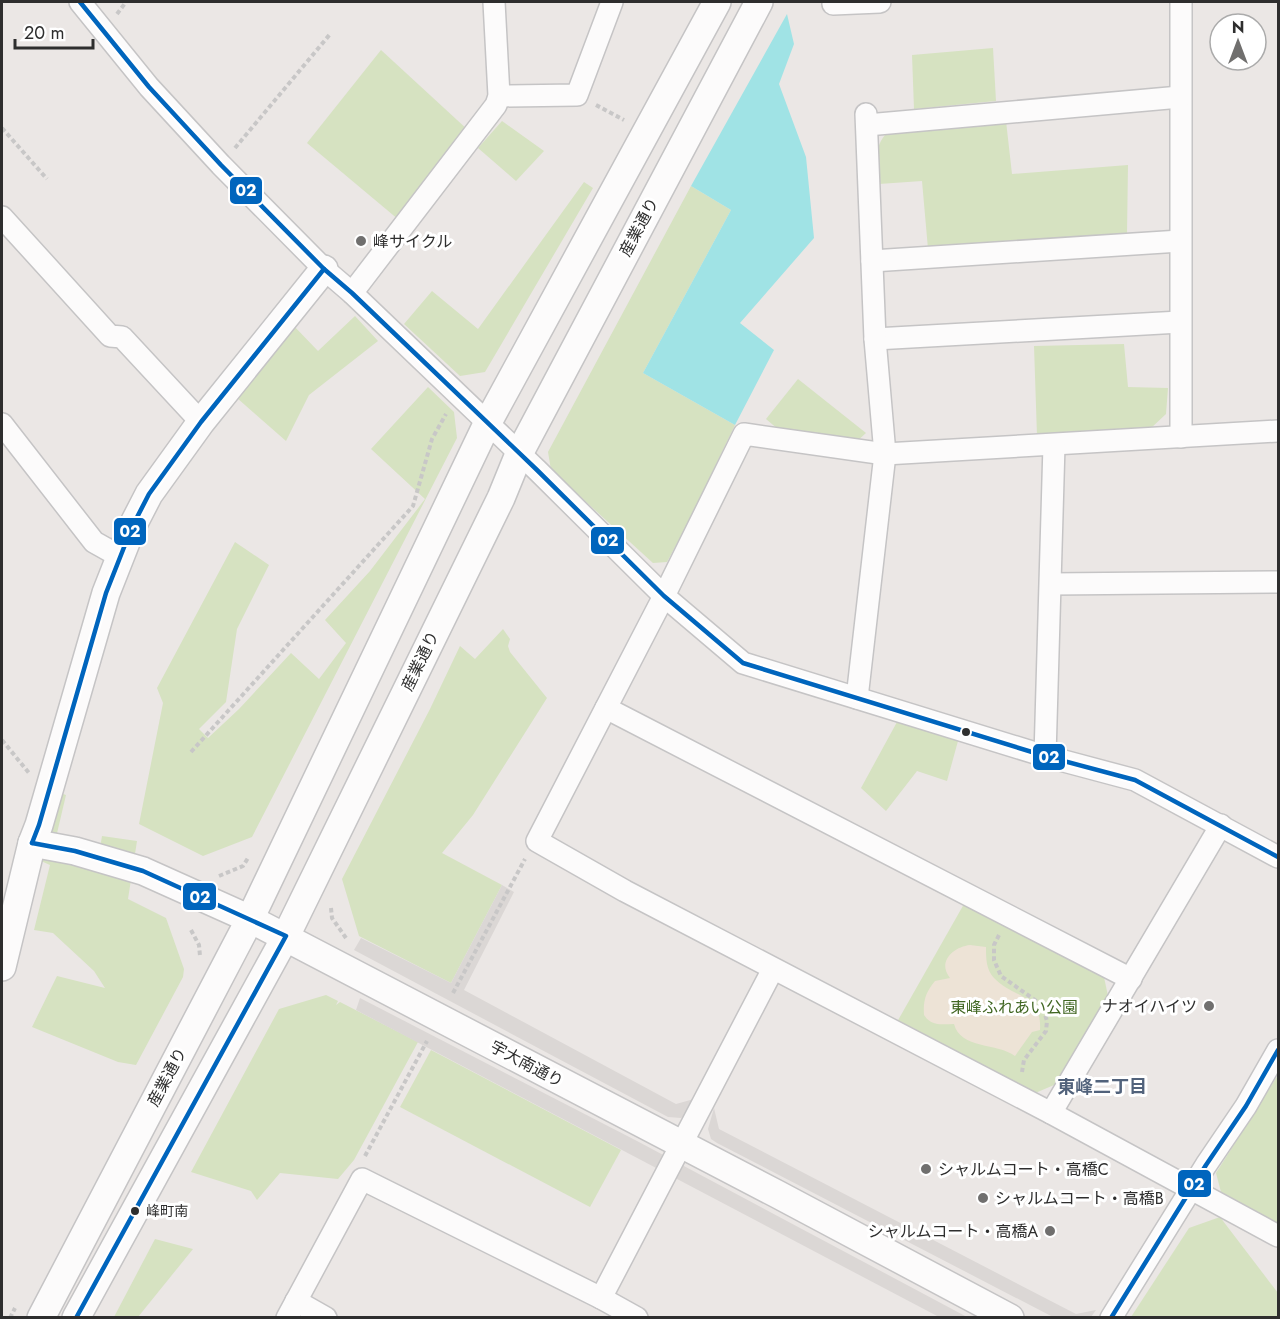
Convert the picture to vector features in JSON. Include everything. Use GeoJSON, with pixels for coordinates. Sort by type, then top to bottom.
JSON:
{"type":"FeatureCollection","features":[{"type":"Feature","properties":{"kind":"street"},"geometry":{"type":"LineString","coordinates":[[80,2],[149,87],[221,165],[324,269],[352,293],[664,596],[743,663],[1046,756],[1135,780],[1278,857]]}},
{"type":"Feature","properties":{"kind":"street"},"geometry":{"type":"LineString","coordinates":[[352,293],[496,105],[499,96],[494,2]]}},
{"type":"Feature","properties":{"kind":"street"},"geometry":{"type":"LineString","coordinates":[[499,96],[577,95],[612,2]]}},
{"type":"Feature","properties":{"kind":"street","name":"産業通り"},"geometry":{"type":"LineString","coordinates":[[41,1317],[250,919],[487,424],[717,2]]}},
{"type":"Feature","properties":{"kind":"street","name":"産業通り"},"geometry":{"type":"LineString","coordinates":[[76,1317],[286,936],[501,498],[519,454],[759,2]]}},
{"type":"Feature","properties":{"kind":"street"},"geometry":{"type":"LineString","coordinates":[[833,4],[880,2]]}},
{"type":"Feature","properties":{"kind":"street"},"geometry":{"type":"LineString","coordinates":[[1181,2],[1181,437]]}},
{"type":"Feature","properties":{"kind":"street"},"geometry":{"type":"LineString","coordinates":[[857,698],[885,454],[875,339],[866,119],[1180,97]]}},
{"type":"Feature","properties":{"kind":"street"},"geometry":{"type":"LineString","coordinates":[[2,217],[110,336],[122,337],[201,422]]}},
{"type":"Feature","properties":{"kind":"street"},"geometry":{"type":"LineString","coordinates":[[872,261],[1180,241]]}},
{"type":"Feature","properties":{"kind":"street"},"geometry":{"type":"LineString","coordinates":[[2,967],[32,843],[119,556],[149,494],[201,422],[324,269]]}},
{"type":"Feature","properties":{"kind":"street"},"geometry":{"type":"LineString","coordinates":[[875,339],[1180,322]]}},
{"type":"Feature","properties":{"kind":"street"},"geometry":{"type":"LineString","coordinates":[[2,424],[94,542],[119,556]]}},
{"type":"Feature","properties":{"kind":"street"},"geometry":{"type":"LineString","coordinates":[[1278,431],[885,454],[744,434],[664,596],[537,841],[625,891],[1051,1113],[1278,1236]]}},
{"type":"Feature","properties":{"kind":"street"},"geometry":{"type":"LineString","coordinates":[[1046,756],[1054,445]]}},
{"type":"Feature","properties":{"kind":"street"},"geometry":{"type":"LineString","coordinates":[[1051,584],[1278,582]]}},
{"type":"Feature","properties":{"kind":"street"},"geometry":{"type":"LineString","coordinates":[[606,708],[1131,979]]}},
{"type":"Feature","properties":{"kind":"street"},"geometry":{"type":"LineString","coordinates":[[1051,1113],[1221,825]]}},
{"type":"Feature","properties":{"kind":"street","name":"宇大南通り"},"geometry":{"type":"LineString","coordinates":[[32,843],[75,851],[142,871],[286,936],[1010,1317]]}},
{"type":"Feature","properties":{"kind":"street"},"geometry":{"type":"LineString","coordinates":[[601,1298],[773,969]]}},
{"type":"Feature","properties":{"kind":"street"},"geometry":{"type":"LineString","coordinates":[[1111,1317],[1246,1106],[1278,1050]]}},
{"type":"Feature","properties":{"kind":"street"},"geometry":{"type":"LineString","coordinates":[[326,1317],[291,1309],[362,1179],[637,1317]]}},
{"type":"Feature","properties":{"kind":"path"},"geometry":{"type":"LineString","coordinates":[[221,165],[331,33]]}},
{"type":"Feature","properties":{"kind":"path"},"geometry":{"type":"LineString","coordinates":[[577,95],[626,121]]}},
{"type":"Feature","properties":{"kind":"path"},"geometry":{"type":"LineString","coordinates":[[2,128],[47,179]]}},
{"type":"Feature","properties":{"kind":"path"},"geometry":{"type":"LineString","coordinates":[[191,752],[413,506],[432,439],[457,395]]}},
{"type":"Feature","properties":{"kind":"path"},"geometry":{"type":"LineString","coordinates":[[2,740],[26,771],[50,786]]}},
{"type":"Feature","properties":{"kind":"path"},"geometry":{"type":"LineString","coordinates":[[453,993],[537,841]]}},
{"type":"Feature","properties":{"kind":"path"},"geometry":{"type":"LineString","coordinates":[[1009,916],[994,945],[994,960],[1000,976],[1031,995],[1042,1005],[1047,1021],[1046,1031],[1024,1060],[1023,1071],[1019,1078]]}},
{"type":"Feature","properties":{"kind":"path"},"geometry":{"type":"LineString","coordinates":[[362,1179],[361,1164],[428,1041]]}},
{"type":"Feature","properties":{"kind":"green space"},"geometry":{"type":"Polygon","coordinates":[[[993,48],[996,101],[914,109],[912,55],[993,48]]]}},
{"type":"Feature","properties":{"kind":"green space"},"geometry":{"type":"Polygon","coordinates":[[[381,50],[469,131],[399,220],[307,143],[381,50]]]}},
{"type":"Feature","properties":{"kind":"green space"},"geometry":{"type":"Polygon","coordinates":[[[502,121],[544,151],[516,181],[478,148],[502,121]]]}},
{"type":"Feature","properties":{"kind":"green space"},"geometry":{"type":"Polygon","coordinates":[[[1006,121],[1012,174],[1128,165],[1127,234],[928,249],[922,181],[879,184],[877,156],[883,138],[888,132],[1006,121]]]}},
{"type":"Feature","properties":{"kind":"green space"},"geometry":{"type":"Polygon","coordinates":[[[584,182],[593,188],[485,372],[460,376],[404,324],[432,291],[478,329],[584,182]]]}},
{"type":"Feature","properties":{"kind":"green space"},"geometry":{"type":"Polygon","coordinates":[[[691,186],[731,210],[643,373],[735,425],[708,481],[713,476],[667,562],[653,563],[551,470],[548,452],[691,186]]]}},
{"type":"Feature","properties":{"kind":"green space"},"geometry":{"type":"Polygon","coordinates":[[[355,316],[378,341],[309,395],[286,441],[237,398],[292,324],[318,351],[355,316]]]}},
{"type":"Feature","properties":{"kind":"green space"},"geometry":{"type":"Polygon","coordinates":[[[1124,344],[1128,387],[1168,388],[1166,414],[1151,428],[1037,436],[1034,346],[1124,344]]]}},
{"type":"Feature","properties":{"kind":"green space"},"geometry":{"type":"Polygon","coordinates":[[[798,379],[866,433],[856,442],[785,435],[766,419],[798,379]]]}},
{"type":"Feature","properties":{"kind":"green space"},"geometry":{"type":"Polygon","coordinates":[[[428,387],[454,412],[457,438],[252,837],[203,856],[139,824],[163,703],[157,688],[235,542],[269,565],[237,629],[226,702],[199,729],[208,738],[239,709],[291,653],[319,679],[346,643],[325,620],[370,571],[425,499],[371,449],[428,387]]]}},
{"type":"Feature","properties":{"kind":"green space"},"geometry":{"type":"Polygon","coordinates":[[[503,629],[510,639],[508,646],[510,652],[547,698],[473,815],[442,853],[502,885],[451,983],[359,936],[342,879],[460,646],[475,659],[503,629]]]}},
{"type":"Feature","properties":{"kind":"green space"},"geometry":{"type":"Polygon","coordinates":[[[897,722],[958,741],[947,781],[917,771],[886,811],[861,788],[897,722]]]}},
{"type":"Feature","properties":{"kind":"green space"},"geometry":{"type":"Polygon","coordinates":[[[40,786],[66,795],[54,846],[97,866],[102,836],[137,841],[128,899],[166,918],[184,969],[183,977],[136,1065],[118,1062],[32,1027],[57,976],[105,988],[94,971],[53,933],[34,930],[50,865],[23,853],[40,786]]]}},
{"type":"Feature","properties":{"kind":"green space","name":"東峰ふれあい公園"},"geometry":{"type":"Polygon","coordinates":[[[964,904],[1104,977],[1108,996],[1054,1085],[1033,1094],[897,1022],[964,904]]]}},
{"type":"Feature","properties":{"kind":"green space"},"geometry":{"type":"Polygon","coordinates":[[[326,995],[338,1001],[336,1005],[340,1002],[418,1042],[354,1160],[338,1179],[280,1173],[257,1200],[251,1191],[191,1172],[279,1009],[326,995]]]}},
{"type":"Feature","properties":{"kind":"green space"},"geometry":{"type":"Polygon","coordinates":[[[431,1050],[621,1150],[590,1207],[400,1107],[431,1050]]]}},
{"type":"Feature","properties":{"kind":"green space"},"geometry":{"type":"Polygon","coordinates":[[[1278,1075],[1278,1223],[1221,1192],[1216,1173],[1278,1075]]]}},
{"type":"Feature","properties":{"kind":"green space"},"geometry":{"type":"Polygon","coordinates":[[[1220,1217],[1278,1293],[1278,1317],[1131,1317],[1189,1228],[1220,1217]]]}},
{"type":"Feature","properties":{"kind":"green space"},"geometry":{"type":"Polygon","coordinates":[[[155,1239],[193,1249],[138,1317],[114,1317],[155,1239]]]}},
{"type":"Feature","properties":{"kind":"sand"},"geometry":{"type":"Polygon","coordinates":[[[970,945],[986,947],[987,964],[991,975],[1002,985],[1032,1003],[1036,1009],[1040,1030],[1032,1032],[1015,1056],[999,1049],[971,1042],[958,1032],[954,1024],[934,1023],[924,1015],[927,993],[932,985],[935,981],[950,978],[945,966],[949,956],[958,949],[970,945]]]}},
{"type":"Feature","properties":{"kind":"shaded area"},"geometry":{"type":"Polygon","coordinates":[[[502,885],[514,892],[464,990],[676,1104],[694,1099],[687,1114],[681,1118],[668,1117],[354,950],[361,938],[451,983],[502,885]]]}},
{"type":"Feature","properties":{"kind":"shaded area"},"geometry":{"type":"Polygon","coordinates":[[[360,998],[637,1141],[967,1317],[939,1317],[356,1010],[360,998]]]}},
{"type":"Feature","properties":{"kind":"shaded area"},"geometry":{"type":"Polygon","coordinates":[[[714,1108],[719,1129],[1076,1314],[1096,1310],[1091,1317],[1053,1317],[717,1143],[711,1139],[708,1129],[714,1108]]]}},
{"type":"Feature","properties":{"kind":"water"},"geometry":{"type":"Polygon","coordinates":[[[787,14],[794,44],[779,84],[806,157],[814,238],[740,323],[774,350],[735,425],[643,373],[731,210],[691,186],[787,14]]]}},
{"type":"Feature","properties":{"kind":"transit line","name":"02"},"geometry":{"type":"LineString","coordinates":[[80,2],[149,87],[221,165],[324,269],[537,470],[664,596],[743,663],[1045,756],[1135,780],[1278,857]]}},
{"type":"Feature","properties":{"kind":"transit line","name":"02"},"geometry":{"type":"LineString","coordinates":[[32,843],[106,593],[132,527],[149,494],[201,422],[324,269]]}},
{"type":"Feature","properties":{"kind":"transit line","name":"02"},"geometry":{"type":"LineString","coordinates":[[32,843],[75,851],[143,871],[286,936],[76,1318]]}},
{"type":"Feature","properties":{"kind":"transit line","name":"02"},"geometry":{"type":"LineString","coordinates":[[1111,1318],[1206,1165],[1246,1106],[1278,1050]]}},
{"type":"Feature","properties":{"kind":"place","name":"峰サイクル"},"geometry":{"type":"Point","coordinates":[361,241]}},
{"type":"Feature","properties":{"kind":"place","name":"ナオイハイツ"},"geometry":{"type":"Point","coordinates":[1209,1006]}},
{"type":"Feature","properties":{"kind":"place","name":"シャルムコート・高橋C"},"geometry":{"type":"Point","coordinates":[926,1169]}},
{"type":"Feature","properties":{"kind":"place","name":"シャルムコート・高橋B"},"geometry":{"type":"Point","coordinates":[983,1198]}},
{"type":"Feature","properties":{"kind":"place","name":"峰町南"},"geometry":{"type":"Point","coordinates":[135,1211]}},
{"type":"Feature","properties":{"kind":"place","name":"シャルムコート・高橋A"},"geometry":{"type":"Point","coordinates":[1050,1231]}},
{"type":"Feature","properties":{"kind":"district","name":"東峰二丁目"},"geometry":{"type":"Point","coordinates":[1102,1087]}}]}
